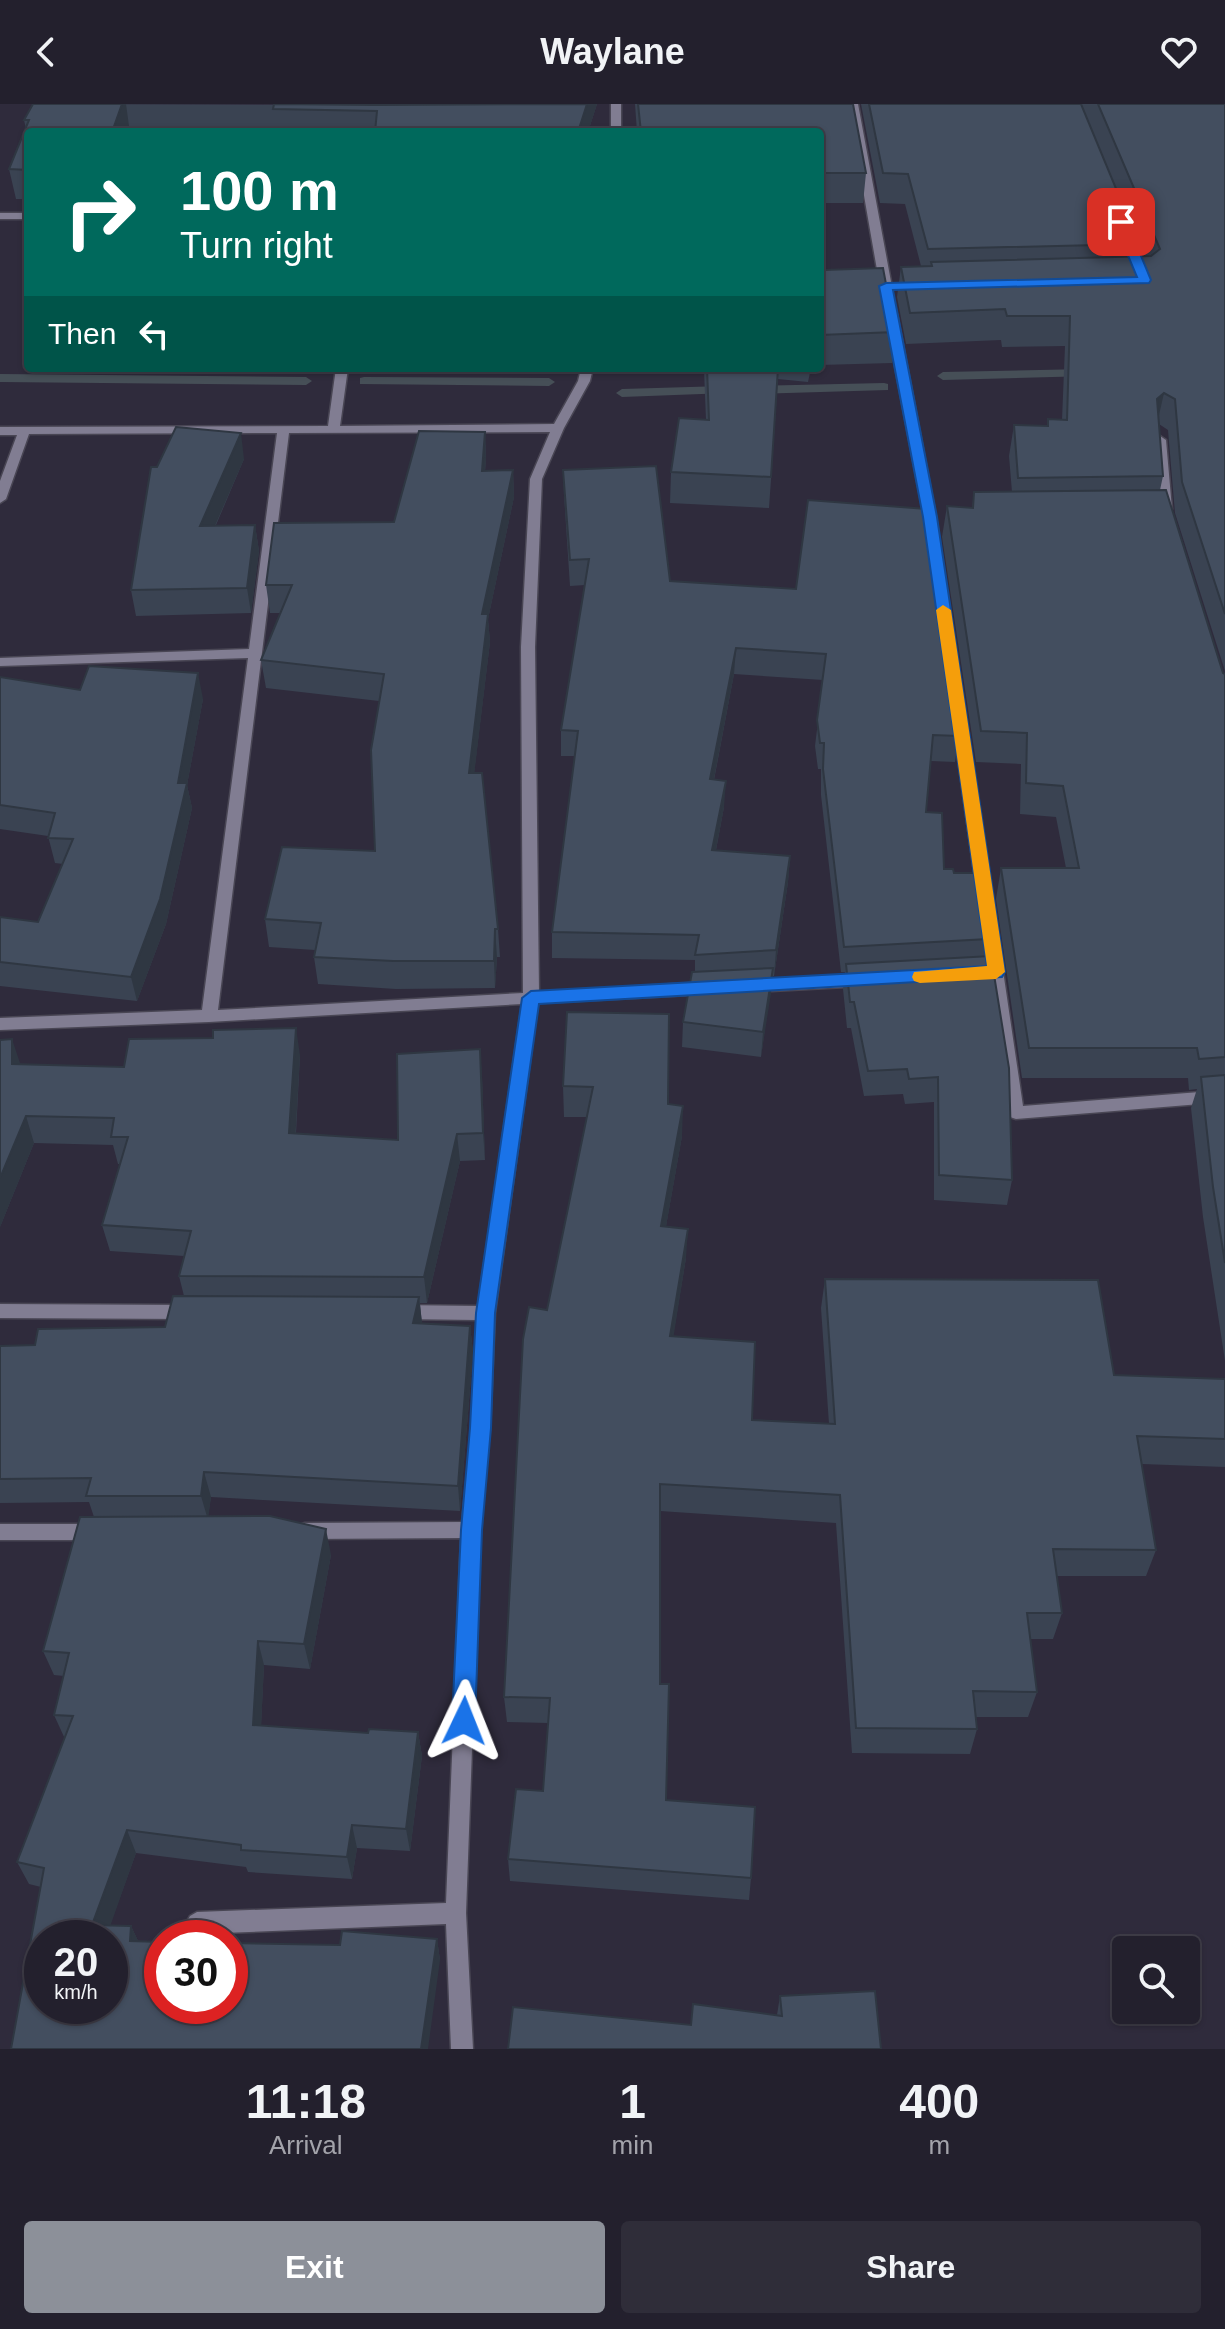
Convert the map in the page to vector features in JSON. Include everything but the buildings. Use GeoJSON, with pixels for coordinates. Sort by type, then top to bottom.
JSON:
{"type":"FeatureCollection","features":[{"type":"Feature","properties":{"kind":"street"},"geometry":{"type":"LineString","coordinates":[[616,104],[616,128]]}},
{"type":"Feature","properties":{"kind":"street"},"geometry":{"type":"LineString","coordinates":[[853,104],[879,286],[938,517],[988,973],[1016,1113],[1225,1096]]}},
{"type":"Feature","properties":{"kind":"street"},"geometry":{"type":"LineString","coordinates":[[0,216],[24,216]]}},
{"type":"Feature","properties":{"kind":"street"},"geometry":{"type":"LineString","coordinates":[[879,286],[901,286]]}},
{"type":"Feature","properties":{"kind":"street"},"geometry":{"type":"LineString","coordinates":[[334,428],[341,372]]}},
{"type":"Feature","properties":{"kind":"street"},"geometry":{"type":"LineString","coordinates":[[462,2049],[456,1913],[471,1530],[481,1428],[486,1313],[531,998],[528,647],[536,479],[586,372]]}},
{"type":"Feature","properties":{"kind":"street"},"geometry":{"type":"LineString","coordinates":[[209,1016],[284,428]]}},
{"type":"Feature","properties":{"kind":"street"},"geometry":{"type":"LineString","coordinates":[[0,431],[558,428]]}},
{"type":"Feature","properties":{"kind":"street"},"geometry":{"type":"LineString","coordinates":[[1159,430],[1166,514],[1171,529]]}},
{"type":"Feature","properties":{"kind":"street"},"geometry":{"type":"LineString","coordinates":[[0,499],[24,431]]}},
{"type":"Feature","properties":{"kind":"street"},"geometry":{"type":"LineString","coordinates":[[1150,515],[1166,514]]}},
{"type":"Feature","properties":{"kind":"street"},"geometry":{"type":"LineString","coordinates":[[0,662],[255,653]]}},
{"type":"Feature","properties":{"kind":"street"},"geometry":{"type":"LineString","coordinates":[[0,1024],[209,1016],[888,978]]}},
{"type":"Feature","properties":{"kind":"street"},"geometry":{"type":"LineString","coordinates":[[0,1311],[204,1312]]}},
{"type":"Feature","properties":{"kind":"street"},"geometry":{"type":"LineString","coordinates":[[376,1312],[486,1313]]}},
{"type":"Feature","properties":{"kind":"street"},"geometry":{"type":"LineString","coordinates":[[283,1531],[471,1530]]}},
{"type":"Feature","properties":{"kind":"street"},"geometry":{"type":"LineString","coordinates":[[0,1532],[110,1532]]}},
{"type":"Feature","properties":{"kind":"street"},"geometry":{"type":"LineString","coordinates":[[248,1921],[456,1913]]}},
{"type":"Feature","properties":{"kind":"waterway"},"geometry":{"type":"LineString","coordinates":[[943,376],[1086,373]]}},
{"type":"Feature","properties":{"kind":"waterway"},"geometry":{"type":"LineString","coordinates":[[0,378],[306,381]]}},
{"type":"Feature","properties":{"kind":"waterway"},"geometry":{"type":"LineString","coordinates":[[364,381],[549,382]]}},
{"type":"Feature","properties":{"kind":"waterway"},"geometry":{"type":"LineString","coordinates":[[755,390],[884,387]]}},
{"type":"Feature","properties":{"kind":"waterway"},"geometry":{"type":"LineString","coordinates":[[622,393],[724,390]]}},
{"type":"Feature","properties":{"kind":"slow traffic"},"geometry":{"type":"LineString","coordinates":[[920,977],[996,972],[943,610]]}},
{"type":"Feature","properties":{"kind":"route"},"geometry":{"type":"LineString","coordinates":[[464,1721],[471,1530],[481,1428],[486,1313],[531,998],[996,972],[930,517],[886,286],[1145,280],[1121,222]]}}]}
